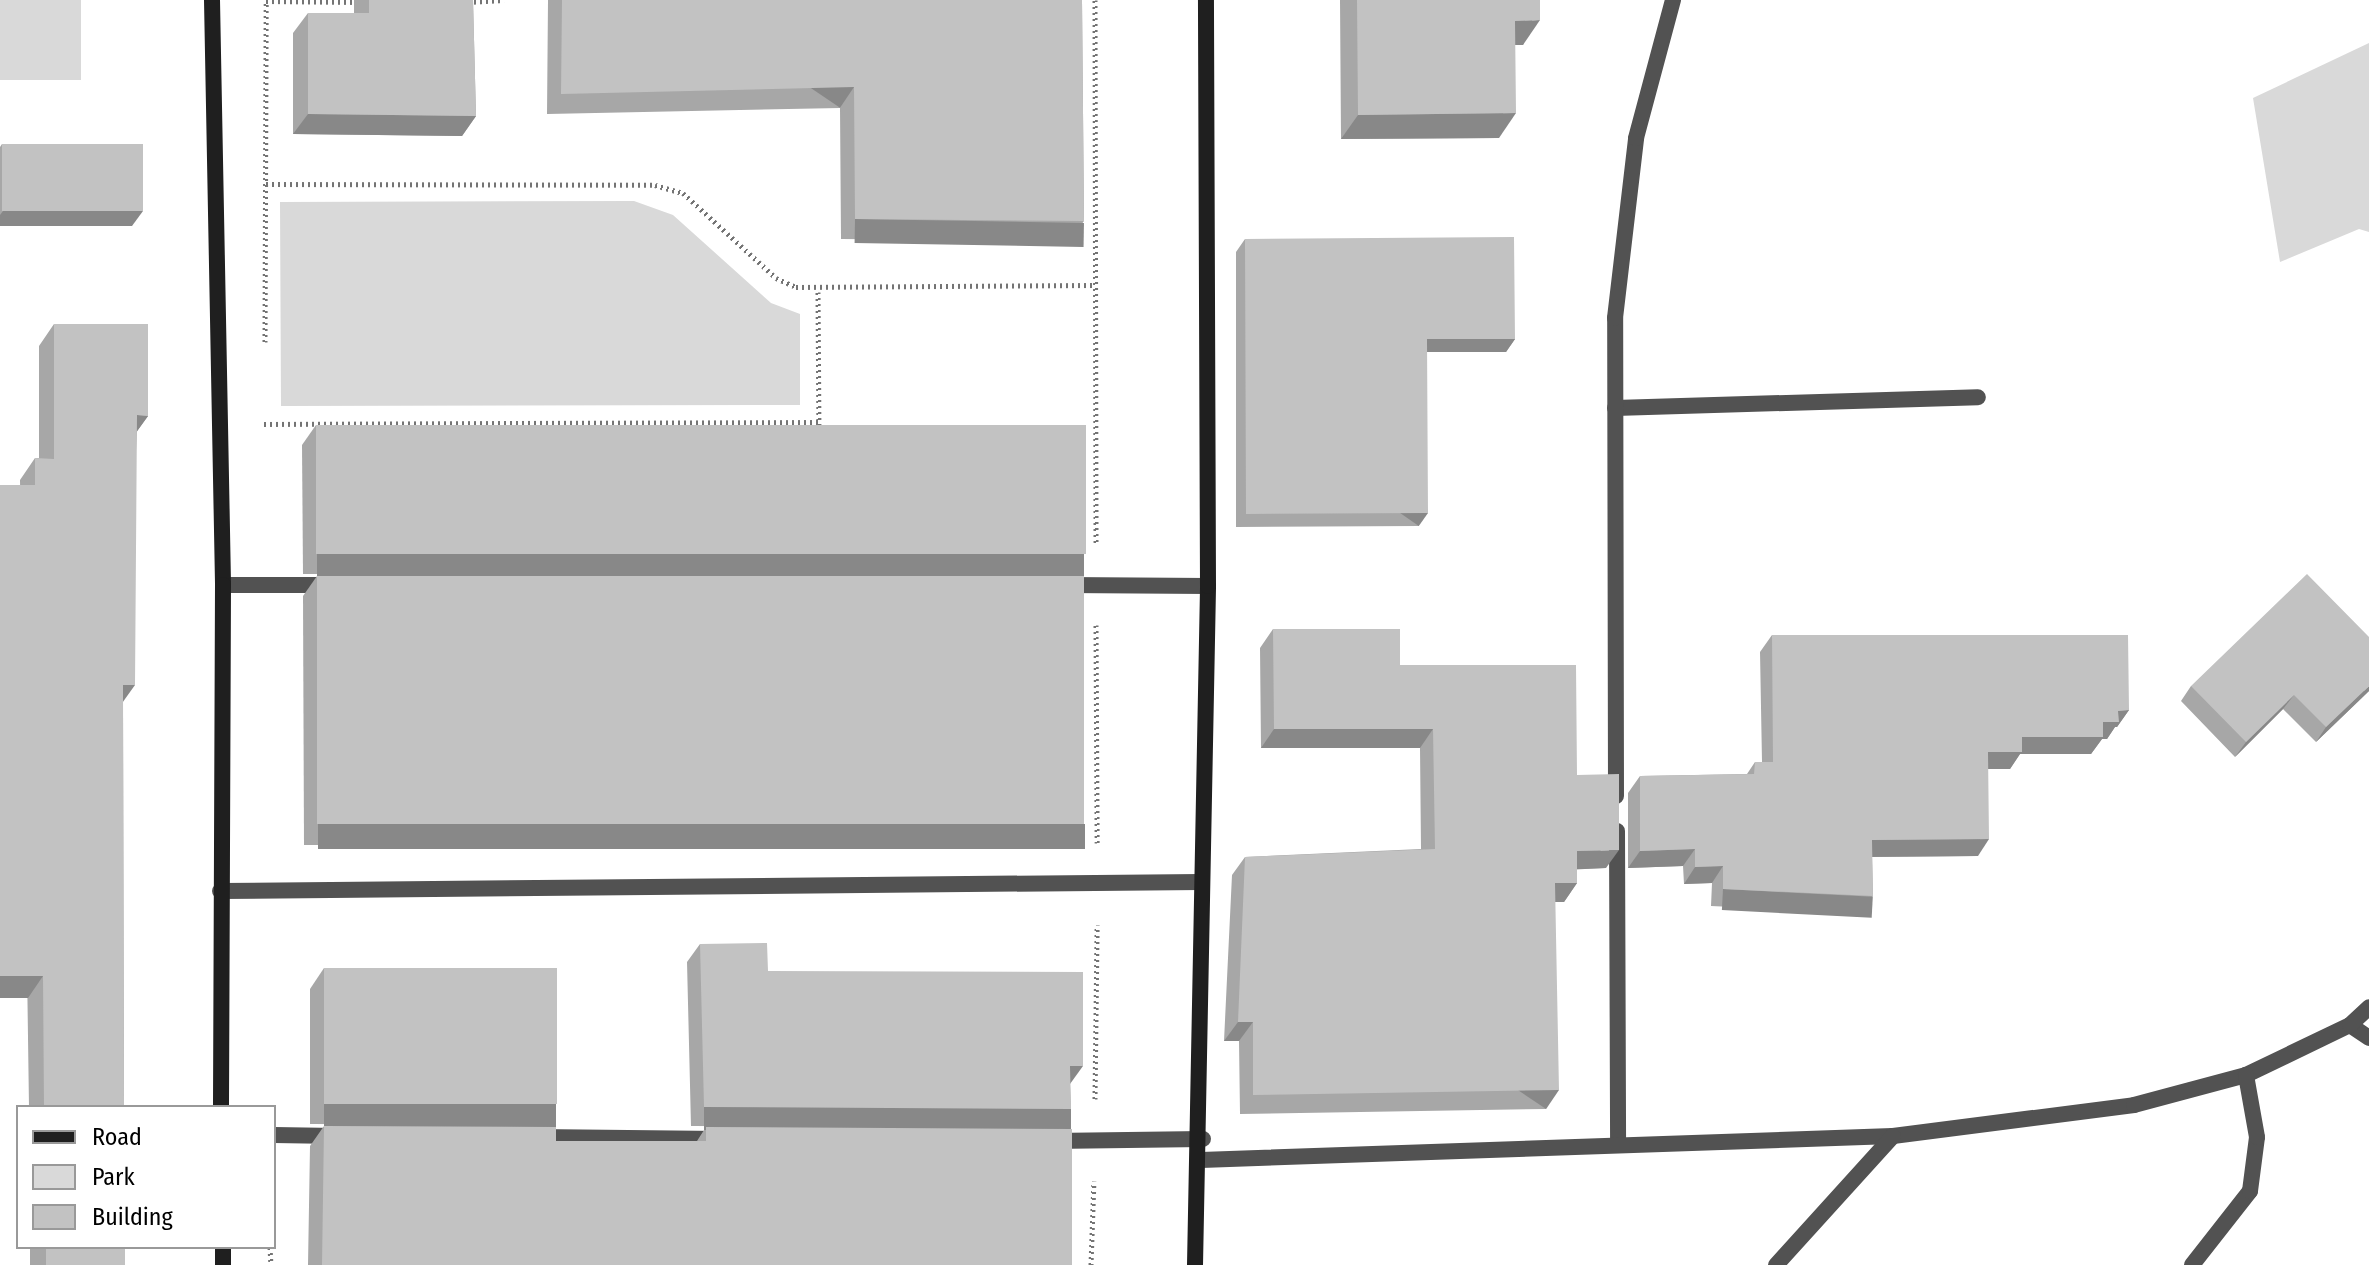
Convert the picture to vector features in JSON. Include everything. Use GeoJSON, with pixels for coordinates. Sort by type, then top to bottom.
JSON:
{"type":"FeatureCollection","features":[{"type":"Feature","properties":{"kind":"street"},"geometry":{"type":"LineString","coordinates":[[212,0],[223,585],[221,1105]]}},
{"type":"Feature","properties":{"kind":"street"},"geometry":{"type":"LineString","coordinates":[[1195,1265],[1203,1139],[1201,882],[1208,586],[1206,0]]}},
{"type":"Feature","properties":{"kind":"street"},"geometry":{"type":"LineString","coordinates":[[1618,1143],[1615,408],[1622,228],[1673,0]]}},
{"type":"Feature","properties":{"kind":"street"},"geometry":{"type":"LineString","coordinates":[[1615,408],[1978,397]]}},
{"type":"Feature","properties":{"kind":"street"},"geometry":{"type":"LineString","coordinates":[[223,585],[343,585]]}},
{"type":"Feature","properties":{"kind":"street"},"geometry":{"type":"LineString","coordinates":[[1050,585],[1208,586]]}},
{"type":"Feature","properties":{"kind":"street"},"geometry":{"type":"LineString","coordinates":[[220,891],[1201,882]]}},
{"type":"Feature","properties":{"kind":"street"},"geometry":{"type":"LineString","coordinates":[[1201,1160],[1618,1143],[1893,1136],[2134,1105],[2246,1075],[2350,1025],[2369,1007]]}},
{"type":"Feature","properties":{"kind":"street"},"geometry":{"type":"LineString","coordinates":[[2350,1025],[2369,1038]]}},
{"type":"Feature","properties":{"kind":"street"},"geometry":{"type":"LineString","coordinates":[[2192,1265],[2250,1191],[2257,1137],[2246,1075]]}},
{"type":"Feature","properties":{"kind":"street"},"geometry":{"type":"LineString","coordinates":[[276,1135],[353,1136]]}},
{"type":"Feature","properties":{"kind":"street"},"geometry":{"type":"LineString","coordinates":[[1776,1265],[1893,1136]]}},
{"type":"Feature","properties":{"kind":"street"},"geometry":{"type":"LineString","coordinates":[[511,1137],[747,1139]]}},
{"type":"Feature","properties":{"kind":"street"},"geometry":{"type":"LineString","coordinates":[[1031,1141],[1203,1139]]}},
{"type":"Feature","properties":{"kind":"path"},"geometry":{"type":"LineString","coordinates":[[458,2],[504,0]]}},
{"type":"Feature","properties":{"kind":"path"},"geometry":{"type":"LineString","coordinates":[[1091,1265],[1098,885],[1095,0]]}},
{"type":"Feature","properties":{"kind":"path"},"geometry":{"type":"LineString","coordinates":[[265,360],[266,1],[366,2]]}},
{"type":"Feature","properties":{"kind":"path"},"geometry":{"type":"LineString","coordinates":[[266,184],[655,185],[683,193],[776,278],[818,291],[1095,285]]}},
{"type":"Feature","properties":{"kind":"path"},"geometry":{"type":"LineString","coordinates":[[818,291],[819,436]]}},
{"type":"Feature","properties":{"kind":"path"},"geometry":{"type":"LineString","coordinates":[[264,408],[264,438]]}},
{"type":"Feature","properties":{"kind":"path"},"geometry":{"type":"LineString","coordinates":[[264,424],[819,422]]}},
{"type":"Feature","properties":{"kind":"green space"},"geometry":{"type":"Polygon","coordinates":[[[0,0],[81,0],[81,80],[0,80],[0,0]]]}},
{"type":"Feature","properties":{"kind":"green space"},"geometry":{"type":"Polygon","coordinates":[[[2369,43],[2369,232],[2359,229],[2280,262],[2253,98],[2369,43]]]}},
{"type":"Feature","properties":{"kind":"green space"},"geometry":{"type":"Polygon","coordinates":[[[634,201],[673,215],[771,303],[800,314],[800,405],[281,406],[280,202],[634,201]]]}},
{"type":"Feature","properties":{"kind":"building"},"geometry":{"type":"Polygon","coordinates":[[[369,0],[473,0],[476,116],[308,114],[308,13],[369,13],[369,0]]]}},
{"type":"Feature","properties":{"kind":"building"},"geometry":{"type":"Polygon","coordinates":[[[562,0],[1082,0],[1084,221],[855,219],[854,87],[561,94],[562,0]]]}},
{"type":"Feature","properties":{"kind":"building"},"geometry":{"type":"Polygon","coordinates":[[[1357,0],[1540,0],[1540,20],[1515,21],[1516,113],[1358,115],[1357,0]]]}},
{"type":"Feature","properties":{"kind":"building"},"geometry":{"type":"Polygon","coordinates":[[[2,144],[143,144],[143,211],[2,211],[2,144]]]}},
{"type":"Feature","properties":{"kind":"building"},"geometry":{"type":"Polygon","coordinates":[[[1514,237],[1515,339],[1427,339],[1428,513],[1246,514],[1245,239],[1514,237]]]}},
{"type":"Feature","properties":{"kind":"building"},"geometry":{"type":"Polygon","coordinates":[[[54,324],[148,324],[148,416],[137,415],[135,685],[123,685],[124,1105],[44,1105],[43,976],[0,976],[0,485],[35,485],[35,458],[54,459],[54,324]]]}},
{"type":"Feature","properties":{"kind":"building"},"geometry":{"type":"Polygon","coordinates":[[[316,425],[1086,425],[1086,554],[316,554],[316,425]]]}},
{"type":"Feature","properties":{"kind":"building"},"geometry":{"type":"Polygon","coordinates":[[[2307,574],[2369,637],[2369,686],[2326,727],[2294,695],[2246,742],[2191,686],[2307,574]]]}},
{"type":"Feature","properties":{"kind":"building"},"geometry":{"type":"Polygon","coordinates":[[[317,576],[1084,576],[1084,824],[317,824],[317,576]]]}},
{"type":"Feature","properties":{"kind":"building"},"geometry":{"type":"Polygon","coordinates":[[[1273,629],[1400,629],[1400,665],[1576,665],[1577,775],[1619,774],[1619,850],[1577,851],[1577,883],[1555,883],[1559,1090],[1253,1095],[1253,1022],[1238,1022],[1245,857],[1435,849],[1433,729],[1274,729],[1273,629]]]}},
{"type":"Feature","properties":{"kind":"building"},"geometry":{"type":"Polygon","coordinates":[[[1772,635],[2128,635],[2129,710],[2118,711],[2119,722],[2103,722],[2103,737],[2022,737],[2022,752],[1988,752],[1989,839],[1872,840],[1873,896],[1723,889],[1723,866],[1695,867],[1695,849],[1640,851],[1640,776],[1754,774],[1755,762],[1773,762],[1772,635]]]}},
{"type":"Feature","properties":{"kind":"building"},"geometry":{"type":"Polygon","coordinates":[[[767,943],[768,971],[1083,972],[1083,1066],[1070,1066],[1071,1109],[704,1107],[700,944],[767,943]]]}},
{"type":"Feature","properties":{"kind":"building"},"geometry":{"type":"Polygon","coordinates":[[[324,968],[557,968],[557,1104],[324,1104],[324,968]]]}},
{"type":"Feature","properties":{"kind":"building"},"geometry":{"type":"Polygon","coordinates":[[[324,1126],[556,1127],[556,1141],[706,1141],[706,1127],[1072,1129],[1072,1265],[322,1265],[324,1126]]]}},
{"type":"Feature","properties":{"kind":"building"},"geometry":{"type":"Polygon","coordinates":[[[46,1249],[125,1249],[125,1265],[46,1265],[46,1249]]]}}]}
